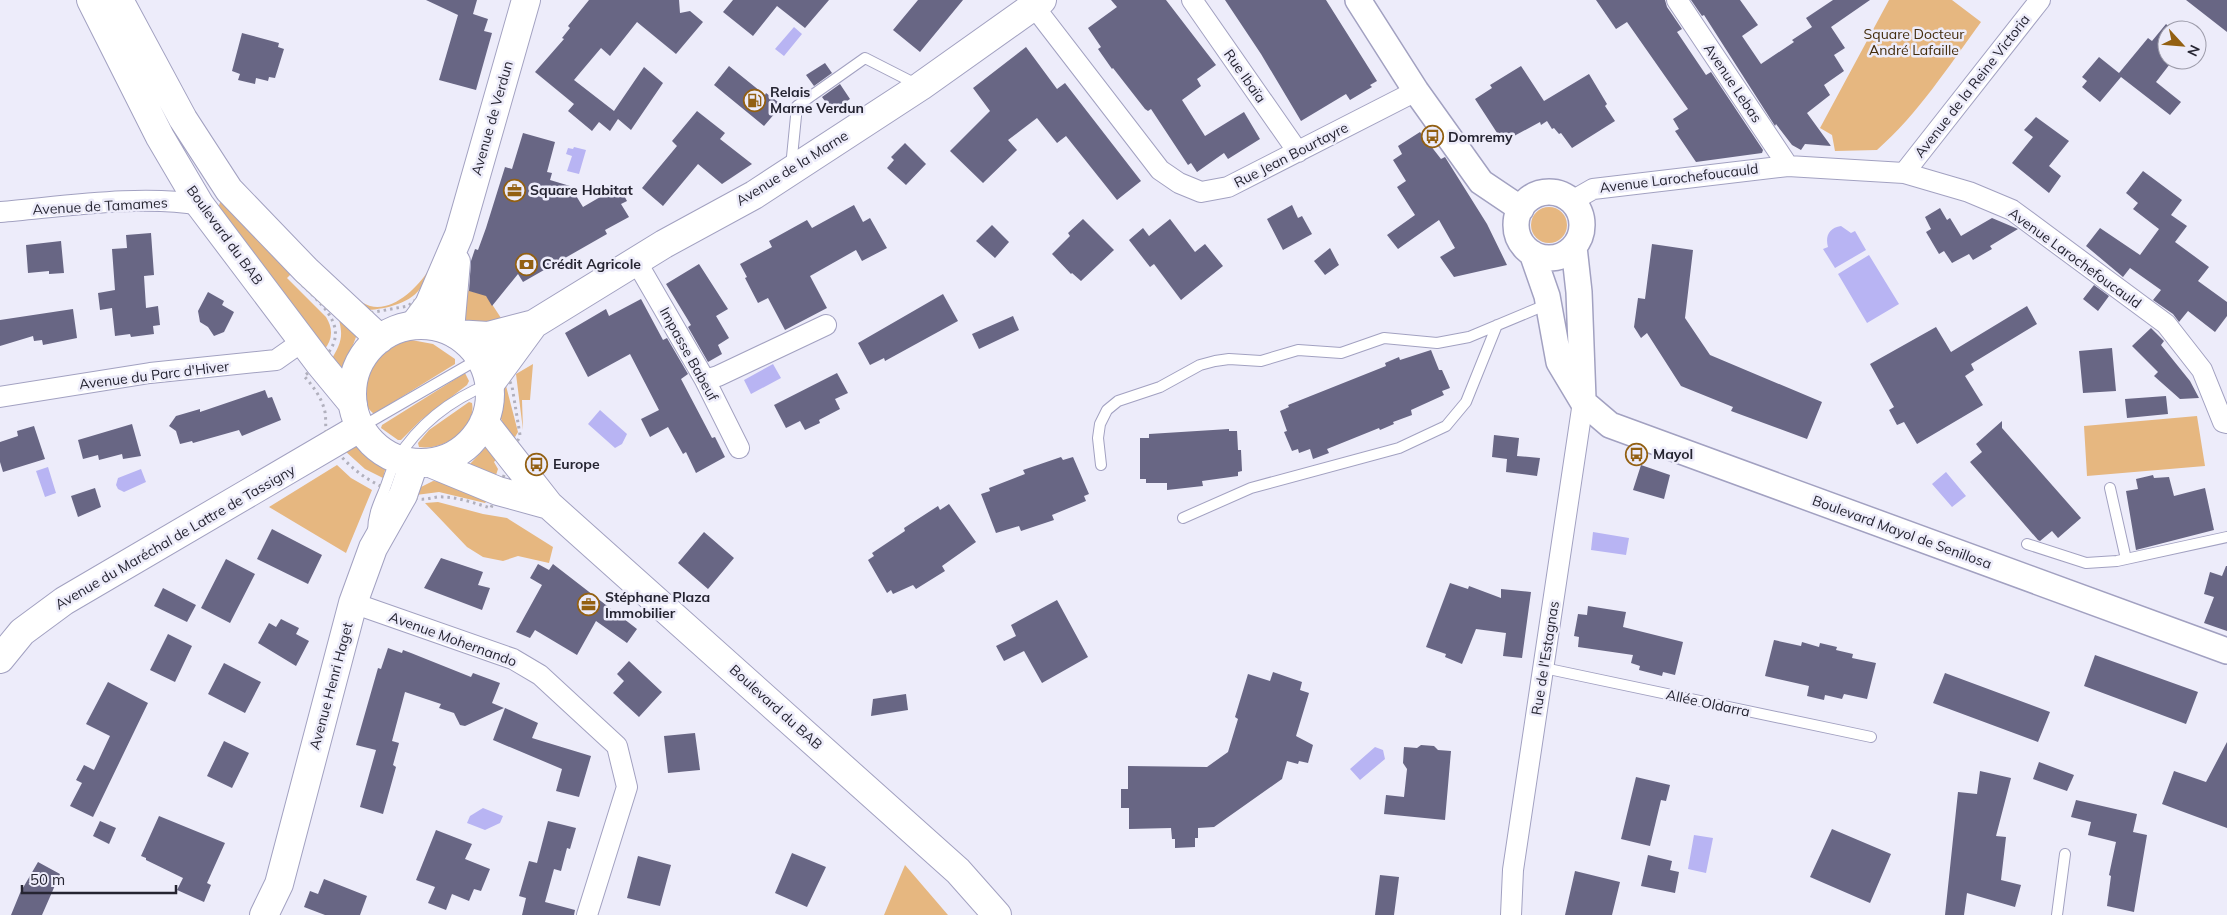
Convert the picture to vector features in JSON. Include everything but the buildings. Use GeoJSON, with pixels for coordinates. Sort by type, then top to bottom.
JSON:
{"type":"FeatureCollection","features":[{"type":"Feature","properties":{"kind":"main road","name":"Boulevard du BAB"},"geometry":{"type":"LineString","coordinates":[[91,0],[160,137],[200,205],[303,341],[357,416],[370,441],[383,452],[498,491],[549,505]]}},
{"type":"Feature","properties":{"kind":"main road"},"geometry":{"type":"LineString","coordinates":[[119,0],[183,119],[229,190],[306,270],[380,338]]}},
{"type":"Feature","properties":{"kind":"main road","name":"Avenue de Verdun"},"geometry":{"type":"LineString","coordinates":[[414,325],[428,305],[459,235],[526,0]]}},
{"type":"Feature","properties":{"kind":"main road","name":"Avenue de la Marne"},"geometry":{"type":"LineString","coordinates":[[414,325],[433,325],[453,332],[488,336],[534,324],[636,261],[754,195],[790,172],[921,86],[1035,2]]}},
{"type":"Feature","properties":{"kind":"main road","name":"Avenue de Verdun"},"geometry":{"type":"LineString","coordinates":[[453,332],[459,235]]}},
{"type":"Feature","properties":{"kind":"main road","name":"Avenue de la Marne"},"geometry":{"type":"LineString","coordinates":[[490,384],[534,324]]}},
{"type":"Feature","properties":{"kind":"main road"},"geometry":{"type":"LineString","coordinates":[[357,416],[353,385],[358,368],[366,352],[380,338],[396,329],[414,325]]}},
{"type":"Feature","properties":{"kind":"main road"},"geometry":{"type":"LineString","coordinates":[[414,461],[447,458],[463,450],[475,437],[484,422],[490,404],[490,384],[481,357],[470,345],[453,332]]}},
{"type":"Feature","properties":{"kind":"main road","name":"Avenue du Maréchal de Lattre de Tassigny"},"geometry":{"type":"LineString","coordinates":[[0,659],[22,632],[64,601],[357,416]]}},
{"type":"Feature","properties":{"kind":"main road","name":"Boulevard du BAB"},"geometry":{"type":"LineString","coordinates":[[484,422],[549,505],[958,871],[997,915]]}},
{"type":"Feature","properties":{"kind":"main road","name":"Avenue Henri Haget"},"geometry":{"type":"LineString","coordinates":[[264,915],[279,884],[353,603],[373,548],[403,495],[414,461]]}},
{"type":"Feature","properties":{"kind":"street","name":"Rue Ibaïa"},"geometry":{"type":"LineString","coordinates":[[1192,0],[1298,152]]}},
{"type":"Feature","properties":{"kind":"street"},"geometry":{"type":"LineString","coordinates":[[1358,0],[1416,91],[1481,182],[1521,209]]}},
{"type":"Feature","properties":{"kind":"street","name":"Avenue Lebas"},"geometry":{"type":"LineString","coordinates":[[1677,0],[1788,166]]}},
{"type":"Feature","properties":{"kind":"street","name":"Avenue de la Reine Victoria"},"geometry":{"type":"LineString","coordinates":[[1904,173],[2040,0]]}},
{"type":"Feature","properties":{"kind":"street","name":"Rue Jean Bourtayre"},"geometry":{"type":"LineString","coordinates":[[1035,2],[1160,170],[1180,183],[1202,192],[1228,187],[1416,91]]}},
{"type":"Feature","properties":{"kind":"street","name":"Avenue Larochefoucauld"},"geometry":{"type":"LineString","coordinates":[[1572,201],[1592,188],[1788,166],[1904,173],[1969,192],[2012,210],[2166,324],[2202,370],[2223,422],[2227,423]]}},
{"type":"Feature","properties":{"kind":"street"},"geometry":{"type":"LineString","coordinates":[[1545,193],[1554,193],[1572,201],[1580,214],[1582,228],[1574,247],[1567,253],[1550,258],[1532,254],[1519,238],[1516,228],[1521,209],[1527,201],[1545,193]]}},
{"type":"Feature","properties":{"kind":"street","name":"Avenue de Tamames"},"geometry":{"type":"LineString","coordinates":[[0,212],[126,202],[200,205]]}},
{"type":"Feature","properties":{"kind":"street"},"geometry":{"type":"LineString","coordinates":[[1574,247],[1579,292],[1584,402]]}},
{"type":"Feature","properties":{"kind":"street","name":"Boulevard Mayol de Senillosa"},"geometry":{"type":"LineString","coordinates":[[1532,254],[1548,304],[1559,362],[1584,402],[1610,425],[2227,651]]}},
{"type":"Feature","properties":{"kind":"street","name":"Impasse Babeuf"},"geometry":{"type":"LineString","coordinates":[[636,261],[705,380],[739,448]]}},
{"type":"Feature","properties":{"kind":"street"},"geometry":{"type":"LineString","coordinates":[[705,380],[718,376],[826,325]]}},
{"type":"Feature","properties":{"kind":"street","name":"Avenue du Parc d'Hiver"},"geometry":{"type":"LineString","coordinates":[[0,397],[150,373],[276,360],[303,341]]}},
{"type":"Feature","properties":{"kind":"street","name":"Rue de l'Estagnas"},"geometry":{"type":"LineString","coordinates":[[1511,915],[1513,870],[1584,402]]}},
{"type":"Feature","properties":{"kind":"street","name":"Avenue Mohernando"},"geometry":{"type":"LineString","coordinates":[[353,603],[513,659],[540,675],[617,746],[627,787],[587,915]]}},
{"type":"Feature","properties":{"kind":"lane"},"geometry":{"type":"LineString","coordinates":[[790,172],[797,106],[865,58],[921,86]]}},
{"type":"Feature","properties":{"kind":"lane"},"geometry":{"type":"LineString","coordinates":[[1102,465],[1098,438],[1100,424],[1107,410],[1118,401],[1160,387],[1200,365],[1229,359],[1261,361],[1298,350],[1341,353],[1384,338],[1437,343],[1469,336],[1548,304]]}},
{"type":"Feature","properties":{"kind":"lane"},"geometry":{"type":"LineString","coordinates":[[357,416],[481,357],[534,324]]}},
{"type":"Feature","properties":{"kind":"lane"},"geometry":{"type":"LineString","coordinates":[[1183,518],[1251,488],[1399,448],[1446,426],[1466,402],[1497,325]]}},
{"type":"Feature","properties":{"kind":"lane"},"geometry":{"type":"LineString","coordinates":[[414,461],[427,423],[468,393],[490,384]]}},
{"type":"Feature","properties":{"kind":"lane"},"geometry":{"type":"LineString","coordinates":[[2110,488],[2126,559]]}},
{"type":"Feature","properties":{"kind":"lane"},"geometry":{"type":"LineString","coordinates":[[2027,544],[2086,563],[2126,559],[2227,537]]}},
{"type":"Feature","properties":{"kind":"lane","name":"Allée Oldarra"},"geometry":{"type":"LineString","coordinates":[[1544,668],[1871,738]]}},
{"type":"Feature","properties":{"kind":"lane"},"geometry":{"type":"LineString","coordinates":[[2057,915],[2065,854]]}},
{"type":"Feature","properties":{"kind":"green space","name":"Square Docteur André Lafaille"},"geometry":{"type":"Polygon","coordinates":[[[1889,0],[1952,0],[1981,22],[1919,106],[1877,150],[1835,151],[1832,135],[1820,128],[1889,0]]]}},
{"type":"Feature","properties":{"kind":"green space"},"geometry":{"type":"Polygon","coordinates":[[[222,197],[293,272],[287,278],[326,317],[330,325],[331,334],[324,350],[217,211],[222,197]]]}},
{"type":"Feature","properties":{"kind":"green space"},"geometry":{"type":"Polygon","coordinates":[[[1549,207],[1556,208],[1562,212],[1566,218],[1566,232],[1562,238],[1556,242],[1549,243],[1542,242],[1536,238],[1532,232],[1531,225],[1532,218],[1536,212],[1542,208],[1549,207]]]}},
{"type":"Feature","properties":{"kind":"green space"},"geometry":{"type":"Polygon","coordinates":[[[428,271],[424,283],[418,292],[398,304],[368,310],[349,295],[370,306],[379,307],[387,305],[404,297],[428,271]]]}},
{"type":"Feature","properties":{"kind":"green space"},"geometry":{"type":"Polygon","coordinates":[[[462,289],[486,295],[501,318],[490,326],[465,322],[462,313],[462,289]]]}},
{"type":"Feature","properties":{"kind":"green space"},"geometry":{"type":"Polygon","coordinates":[[[336,310],[356,332],[356,337],[343,371],[330,362],[338,348],[341,337],[336,310]]]}},
{"type":"Feature","properties":{"kind":"green space"},"geometry":{"type":"Polygon","coordinates":[[[406,339],[433,344],[455,359],[455,364],[374,414],[364,400],[363,381],[365,371],[374,354],[383,346],[406,339]]]}},
{"type":"Feature","properties":{"kind":"green space"},"geometry":{"type":"Polygon","coordinates":[[[533,364],[530,400],[522,400],[523,430],[516,374],[533,364]]]}},
{"type":"Feature","properties":{"kind":"green space"},"geometry":{"type":"Polygon","coordinates":[[[465,373],[469,381],[467,385],[421,420],[401,440],[398,440],[381,428],[382,425],[465,373]]]}},
{"type":"Feature","properties":{"kind":"green space"},"geometry":{"type":"Polygon","coordinates":[[[505,382],[518,432],[515,437],[507,429],[498,410],[499,397],[505,382]]]}},
{"type":"Feature","properties":{"kind":"green space"},"geometry":{"type":"Polygon","coordinates":[[[469,402],[472,403],[472,413],[464,430],[448,442],[438,446],[419,447],[418,443],[429,430],[469,402]]]}},
{"type":"Feature","properties":{"kind":"green space"},"geometry":{"type":"Polygon","coordinates":[[[2197,416],[2205,466],[2087,476],[2084,426],[2197,416]]]}},
{"type":"Feature","properties":{"kind":"green space"},"geometry":{"type":"Polygon","coordinates":[[[359,443],[386,466],[383,478],[365,469],[345,451],[359,443]]]}},
{"type":"Feature","properties":{"kind":"green space"},"geometry":{"type":"Polygon","coordinates":[[[488,445],[499,456],[494,462],[498,469],[496,475],[469,465],[488,445]]]}},
{"type":"Feature","properties":{"kind":"green space"},"geometry":{"type":"Polygon","coordinates":[[[337,465],[351,478],[372,490],[346,553],[269,507],[337,465]]]}},
{"type":"Feature","properties":{"kind":"green space"},"geometry":{"type":"Polygon","coordinates":[[[433,481],[444,482],[487,501],[485,503],[439,492],[416,495],[421,487],[433,481]]]}},
{"type":"Feature","properties":{"kind":"green space"},"geometry":{"type":"Polygon","coordinates":[[[438,502],[483,514],[507,518],[553,547],[549,563],[518,556],[503,561],[483,557],[467,547],[425,503],[438,502]]]}},
{"type":"Feature","properties":{"kind":"green space"},"geometry":{"type":"Polygon","coordinates":[[[905,865],[948,915],[884,915],[905,865]]]}},
{"type":"Feature","properties":{"kind":"shaded area"},"geometry":{"type":"Polygon","coordinates":[[[794,27],[802,34],[784,56],[775,49],[794,27]]]}},
{"type":"Feature","properties":{"kind":"shaded area"},"geometry":{"type":"Polygon","coordinates":[[[574,147],[586,150],[579,174],[567,171],[572,156],[566,154],[568,148],[573,149],[574,147]]]}},
{"type":"Feature","properties":{"kind":"shaded area"},"geometry":{"type":"Polygon","coordinates":[[[1841,226],[1851,233],[1855,231],[1866,250],[1835,268],[1823,249],[1828,247],[1827,239],[1829,233],[1841,226]]]}},
{"type":"Feature","properties":{"kind":"shaded area"},"geometry":{"type":"Polygon","coordinates":[[[1869,255],[1899,304],[1867,323],[1838,274],[1869,255]]]}},
{"type":"Feature","properties":{"kind":"shaded area"},"geometry":{"type":"Polygon","coordinates":[[[773,364],[781,378],[751,394],[744,380],[773,364]]]}},
{"type":"Feature","properties":{"kind":"shaded area"},"geometry":{"type":"Polygon","coordinates":[[[600,410],[627,434],[622,444],[615,448],[588,424],[600,410]]]}},
{"type":"Feature","properties":{"kind":"shaded area"},"geometry":{"type":"Polygon","coordinates":[[[48,467],[56,493],[45,497],[36,471],[48,467]]]}},
{"type":"Feature","properties":{"kind":"shaded area"},"geometry":{"type":"Polygon","coordinates":[[[141,469],[146,482],[124,492],[118,489],[116,485],[118,478],[141,469]]]}},
{"type":"Feature","properties":{"kind":"shaded area"},"geometry":{"type":"Polygon","coordinates":[[[1946,472],[1966,496],[1952,507],[1932,484],[1946,472]]]}},
{"type":"Feature","properties":{"kind":"shaded area"},"geometry":{"type":"Polygon","coordinates":[[[1593,532],[1629,538],[1626,555],[1591,550],[1593,532]]]}},
{"type":"Feature","properties":{"kind":"shaded area"},"geometry":{"type":"Polygon","coordinates":[[[1375,747],[1383,750],[1385,759],[1360,780],[1350,769],[1375,747]]]}},
{"type":"Feature","properties":{"kind":"shaded area"},"geometry":{"type":"Polygon","coordinates":[[[483,808],[503,816],[500,823],[485,830],[467,823],[470,816],[483,808]]]}},
{"type":"Feature","properties":{"kind":"shaded area"},"geometry":{"type":"Polygon","coordinates":[[[1694,835],[1713,838],[1706,873],[1688,869],[1694,835]]]}},
{"type":"Feature","properties":{"kind":"place","name":"Relais Marne Verdun"},"geometry":{"type":"Point","coordinates":[754,100]}},
{"type":"Feature","properties":{"kind":"place","name":"Domremy"},"geometry":{"type":"Point","coordinates":[1432,137]}},
{"type":"Feature","properties":{"kind":"place","name":"Square Habitat"},"geometry":{"type":"Point","coordinates":[514,190]}},
{"type":"Feature","properties":{"kind":"place","name":"Crédit Agricole"},"geometry":{"type":"Point","coordinates":[526,264]}},
{"type":"Feature","properties":{"kind":"place","name":"Mayol"},"geometry":{"type":"Point","coordinates":[1637,454]}},
{"type":"Feature","properties":{"kind":"place","name":"Europe"},"geometry":{"type":"Point","coordinates":[537,464]}},
{"type":"Feature","properties":{"kind":"place","name":"Stéphane Plaza Immobilier"},"geometry":{"type":"Point","coordinates":[589,605]}}]}
